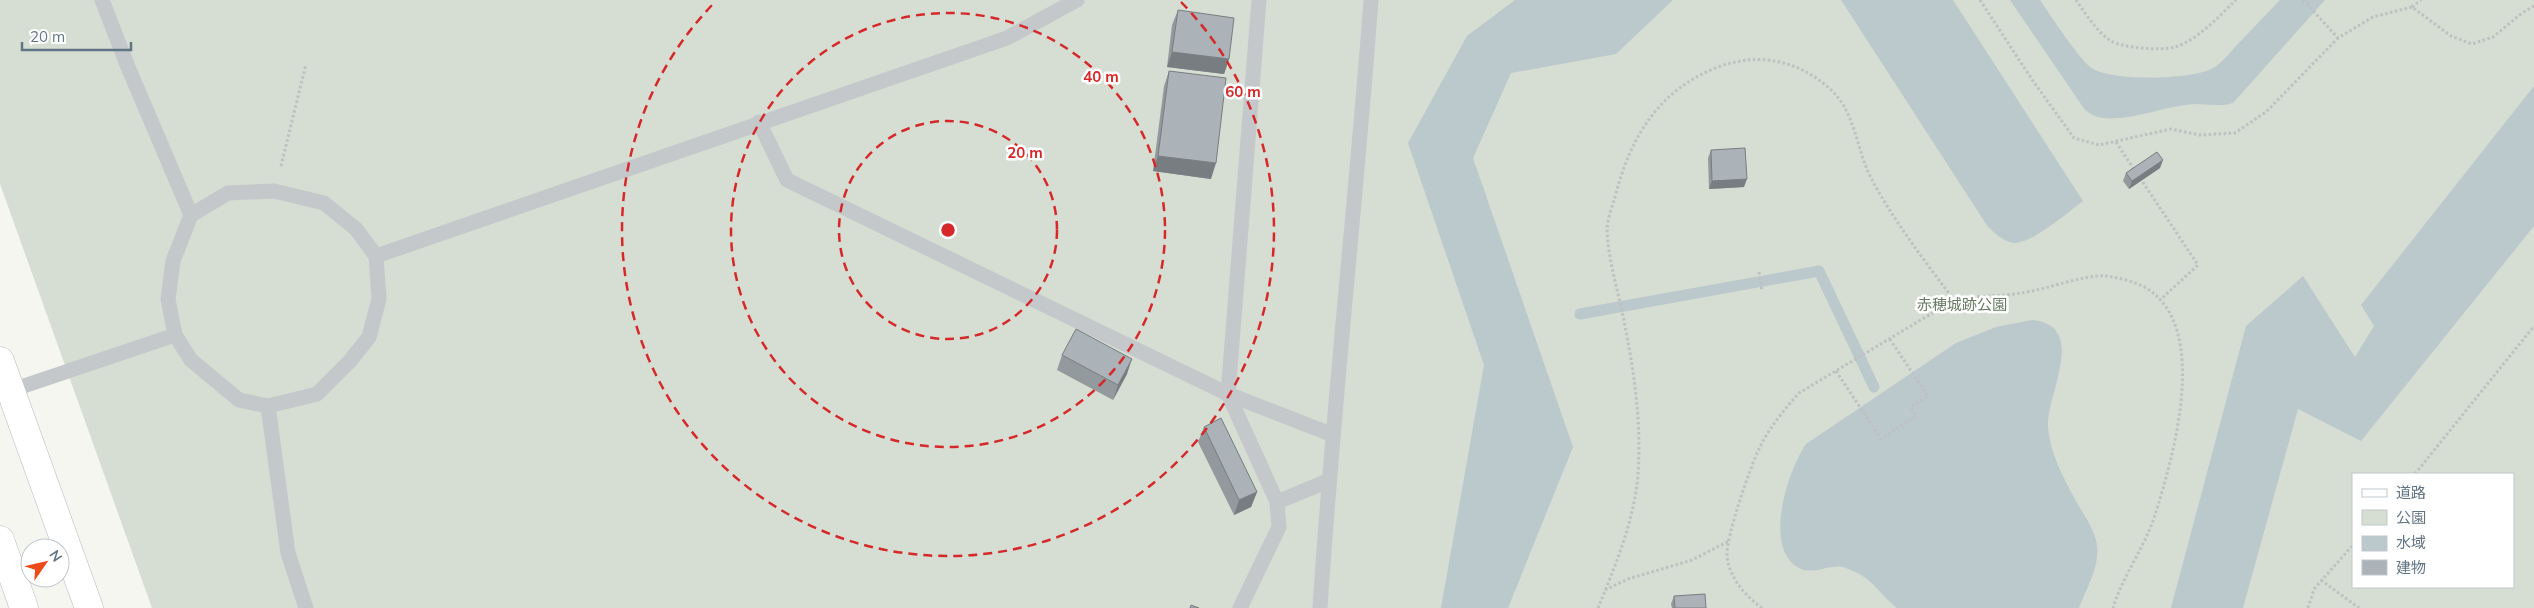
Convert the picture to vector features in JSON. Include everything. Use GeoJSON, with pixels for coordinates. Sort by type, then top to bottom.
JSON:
{"type":"FeatureCollection","features":[{"type":"Feature","properties":{"kind":"street"},"geometry":{"type":"LineString","coordinates":[[0,361],[5,392],[89,608]]}},
{"type":"Feature","properties":{"kind":"street"},"geometry":{"type":"LineString","coordinates":[[0,540],[24,608]]}},
{"type":"Feature","properties":{"kind":"lane"},"geometry":{"type":"LineString","coordinates":[[102,0],[191,215]]}},
{"type":"Feature","properties":{"kind":"lane"},"geometry":{"type":"LineString","coordinates":[[376,256],[1007,38],[1077,0]]}},
{"type":"Feature","properties":{"kind":"lane"},"geometry":{"type":"LineString","coordinates":[[1240,608],[1279,527],[1277,502],[1228,394],[1259,0]]}},
{"type":"Feature","properties":{"kind":"lane"},"geometry":{"type":"LineString","coordinates":[[1320,608],[1328,481],[1356,197],[1371,0]]}},
{"type":"Feature","properties":{"kind":"lane"},"geometry":{"type":"LineString","coordinates":[[760,122],[787,180],[1228,394],[1333,435]]}},
{"type":"Feature","properties":{"kind":"lane"},"geometry":{"type":"LineString","coordinates":[[274,191],[324,203],[356,228],[376,256],[379,299],[369,337],[350,361],[317,394],[268,406],[239,400],[191,360],[175,335],[168,299],[173,261],[191,215],[228,193],[274,191]]}},
{"type":"Feature","properties":{"kind":"lane"},"geometry":{"type":"LineString","coordinates":[[5,392],[175,335]]}},
{"type":"Feature","properties":{"kind":"lane"},"geometry":{"type":"LineString","coordinates":[[268,406],[288,553],[306,608]]}},
{"type":"Feature","properties":{"kind":"lane"},"geometry":{"type":"LineString","coordinates":[[1277,502],[1328,481]]}},
{"type":"Feature","properties":{"kind":"path"},"geometry":{"type":"LineString","coordinates":[[1980,0],[2033,82],[2074,138],[2099,145],[2171,129],[2200,135],[2235,133],[2266,112],[2338,38],[2374,17],[2412,6],[2421,0]]}},
{"type":"Feature","properties":{"kind":"path"},"geometry":{"type":"LineString","coordinates":[[2076,0],[2092,23],[2112,41],[2153,50],[2176,47],[2198,34],[2236,0]]}},
{"type":"Feature","properties":{"kind":"path"},"geometry":{"type":"LineString","coordinates":[[2303,0],[2338,38]]}},
{"type":"Feature","properties":{"kind":"path"},"geometry":{"type":"LineString","coordinates":[[2412,6],[2450,36],[2472,44],[2493,37],[2522,12],[2534,6]]}},
{"type":"Feature","properties":{"kind":"path"},"geometry":{"type":"LineString","coordinates":[[1598,608],[1625,536],[1638,476],[1639,434],[1635,376],[1607,227],[1620,178],[1639,132],[1664,100],[1699,75],[1730,63],[1763,59],[1791,63],[1813,74],[1833,90],[1848,112],[1868,172],[1884,202],[1954,300]]}},
{"type":"Feature","properties":{"kind":"path"},"geometry":{"type":"LineString","coordinates":[[274,191],[306,64]]}},
{"type":"Feature","properties":{"kind":"path"},"geometry":{"type":"LineString","coordinates":[[2116,142],[2198,265],[2160,300]]}},
{"type":"Feature","properties":{"kind":"path"},"geometry":{"type":"LineString","coordinates":[[1759,272],[1762,290]]}},
{"type":"Feature","properties":{"kind":"path"},"geometry":{"type":"LineString","coordinates":[[1762,608],[1748,598],[1734,577],[1727,556],[1729,540],[1732,525],[1759,448],[1783,411],[1798,393],[1954,300],[1970,296],[1994,297],[2022,293],[2104,276],[2133,282],[2147,288],[2160,300],[2181,342],[2183,380],[2178,431],[2155,517],[2113,608]]}},
{"type":"Feature","properties":{"kind":"path"},"geometry":{"type":"LineString","coordinates":[[2416,473],[2534,326]]}},
{"type":"Feature","properties":{"kind":"path"},"geometry":{"type":"LineString","coordinates":[[1836,370],[1881,439],[1916,416],[1911,407],[1928,396],[1890,338]]}},
{"type":"Feature","properties":{"kind":"path"},"geometry":{"type":"LineString","coordinates":[[1605,590],[1628,579],[1692,560],[1729,540]]}},
{"type":"Feature","properties":{"kind":"path"},"geometry":{"type":"LineString","coordinates":[[2308,608],[2314,589],[2352,546]]}},
{"type":"Feature","properties":{"kind":"path"},"geometry":{"type":"LineString","coordinates":[[2321,580],[2359,608]]}},
{"type":"Feature","properties":{"kind":"green space","name":"赤穂城跡公園"},"geometry":{"type":"Polygon","coordinates":[[[0,0],[2534,0],[2534,608],[152,608],[0,184],[0,0]]]}},
{"type":"Feature","properties":{"kind":"water"},"geometry":{"type":"Polygon","coordinates":[[[1515,0],[1673,0],[1616,54],[1511,73],[1473,158],[1573,447],[1508,608],[1441,608],[1484,365],[1408,143],[1467,36],[1515,0]]]}},
{"type":"Feature","properties":{"kind":"water"},"geometry":{"type":"Polygon","coordinates":[[[1841,0],[1953,0],[2083,201],[2050,227],[2022,242],[2014,243],[2003,239],[1988,227],[1841,0]]]}},
{"type":"Feature","properties":{"kind":"water"},"geometry":{"type":"Polygon","coordinates":[[[2010,0],[2040,0],[2071,45],[2090,67],[2100,72],[2114,75],[2151,78],[2188,75],[2213,68],[2225,58],[2280,0],[2325,0],[2233,103],[2183,105],[2126,117],[2103,118],[2085,110],[2010,0]]]}},
{"type":"Feature","properties":{"kind":"water"},"geometry":{"type":"Polygon","coordinates":[[[2534,86],[2534,226],[2361,441],[2298,409],[2243,608],[2171,608],[2246,326],[2303,276],[2355,357],[2374,326],[2361,305],[2534,86]]]}},
{"type":"Feature","properties":{"kind":"water"},"geometry":{"type":"Polygon","coordinates":[[[2032,320],[2049,325],[2058,334],[2062,348],[2061,363],[2049,413],[2049,437],[2058,466],[2071,493],[2092,528],[2097,546],[2092,577],[2079,608],[1897,608],[1863,576],[1846,568],[1835,566],[1812,571],[1801,569],[1789,560],[1782,546],[1780,528],[1782,510],[1792,472],[1806,444],[1956,343],[1996,327],[2032,320]]]}},
{"type":"Feature","properties":{"kind":"building"},"geometry":{"type":"Polygon","coordinates":[[[1178,10],[1234,18],[1229,59],[1172,52],[1178,10]]]}},
{"type":"Feature","properties":{"kind":"building"},"geometry":{"type":"Polygon","coordinates":[[[1169,71],[1226,78],[1216,163],[1158,156],[1169,71]]]}},
{"type":"Feature","properties":{"kind":"building"},"geometry":{"type":"Polygon","coordinates":[[[1745,148],[1747,179],[1712,181],[1711,150],[1745,148]]]}},
{"type":"Feature","properties":{"kind":"building"},"geometry":{"type":"Polygon","coordinates":[[[2157,152],[2163,160],[2132,181],[2126,173],[2157,152]]]}},
{"type":"Feature","properties":{"kind":"building"},"geometry":{"type":"Polygon","coordinates":[[[1076,329],[1132,359],[1118,385],[1062,355],[1076,329]]]}},
{"type":"Feature","properties":{"kind":"building"},"geometry":{"type":"Polygon","coordinates":[[[1221,418],[1257,492],[1239,500],[1204,427],[1221,418]]]}},
{"type":"Feature","properties":{"kind":"building"},"geometry":{"type":"Polygon","coordinates":[[[1705,594],[1706,608],[1675,608],[1674,596],[1705,594]]]}},
{"type":"Feature","properties":{"kind":"waterway"},"geometry":{"type":"LineString","coordinates":[[1580,314],[1819,271],[1874,387]]}}]}
